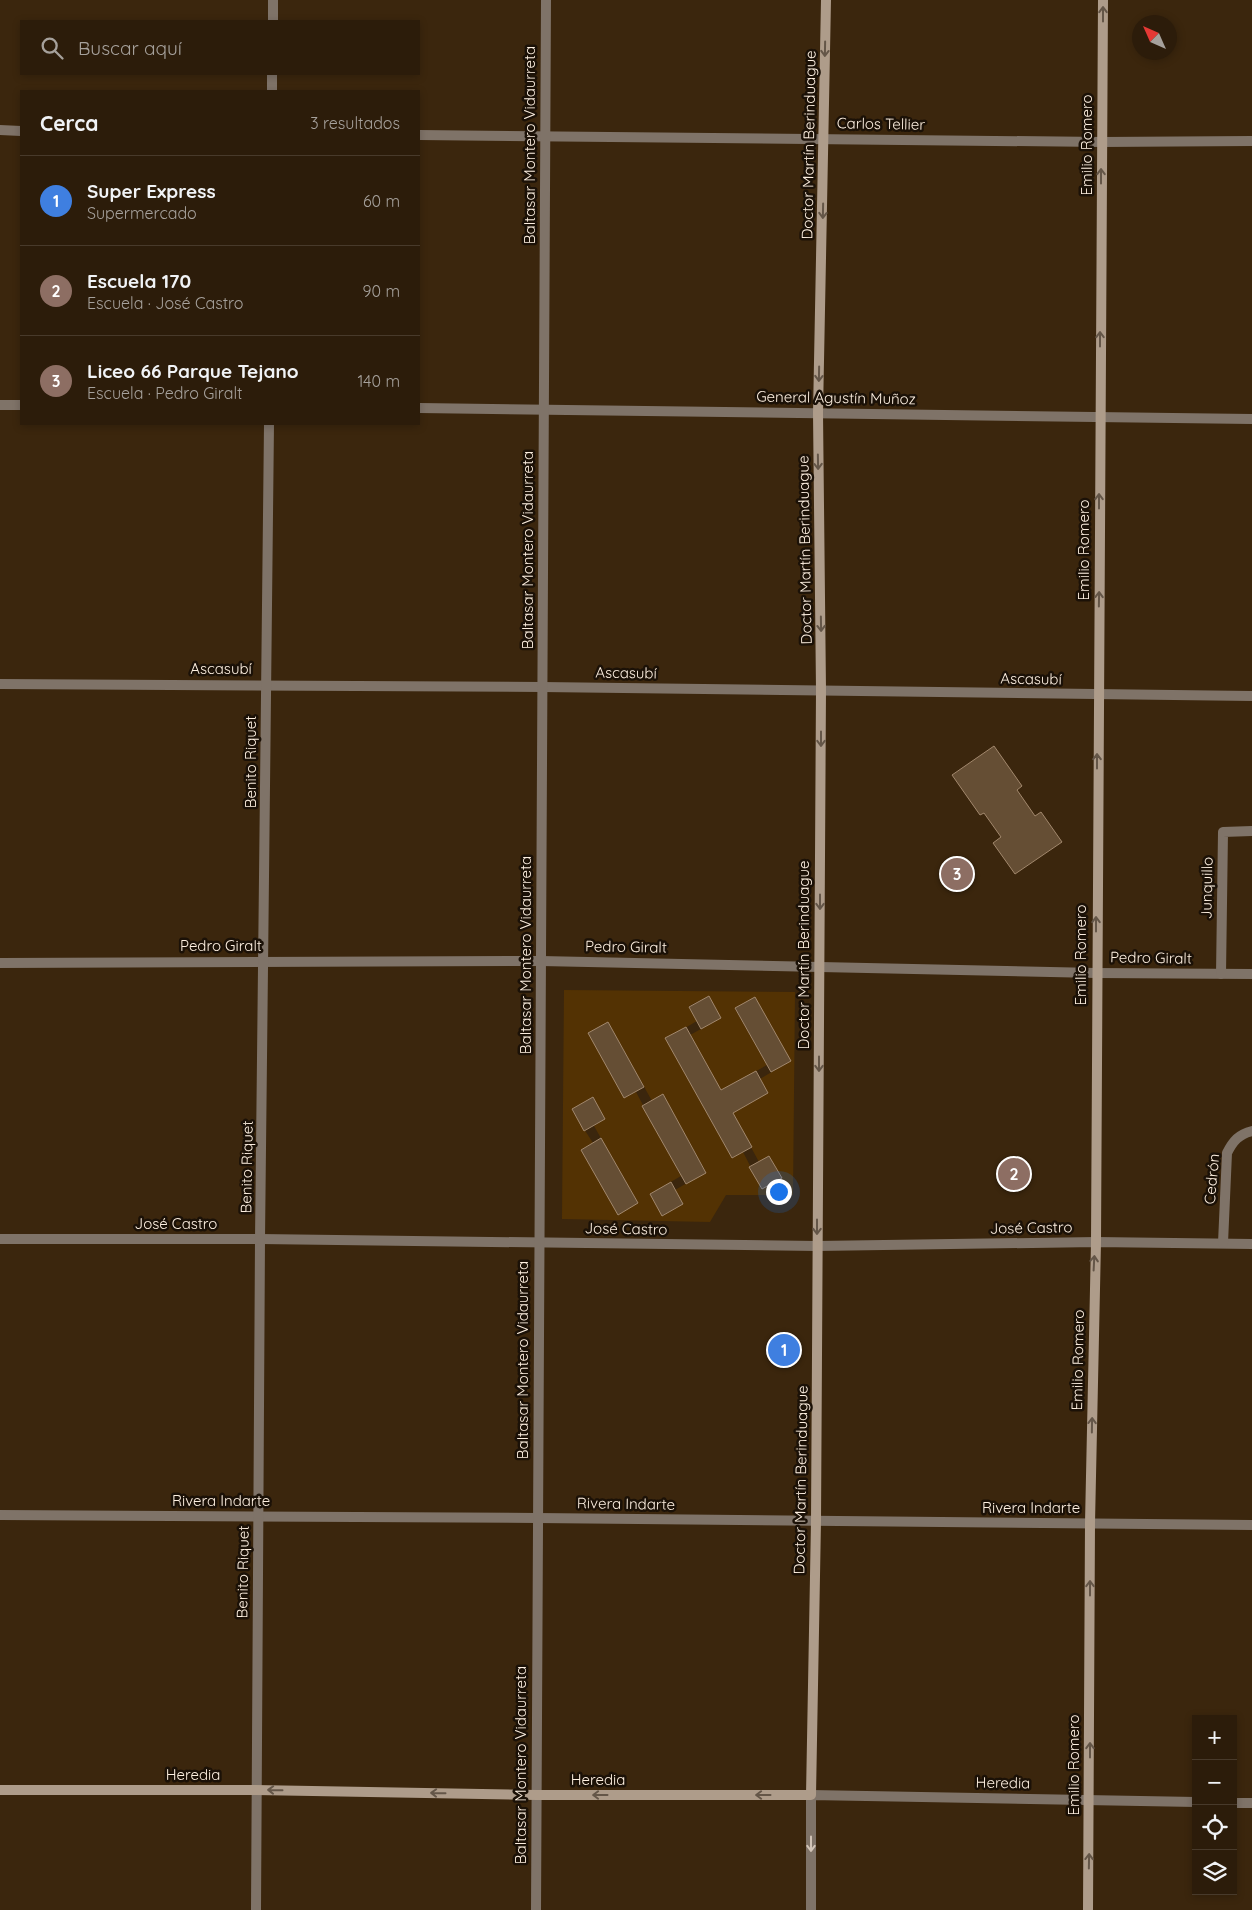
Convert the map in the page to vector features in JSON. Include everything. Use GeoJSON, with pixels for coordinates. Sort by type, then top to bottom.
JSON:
{"type":"FeatureCollection","features":[{"type":"Feature","properties":{"kind":"street"},"geometry":{"type":"LineString","coordinates":[[273,20],[274,0]]}},
{"type":"Feature","properties":{"kind":"street","name":"Baltasar Montero Vidaurreta"},"geometry":{"type":"LineString","coordinates":[[536,1910],[546,0]]}},
{"type":"Feature","properties":{"kind":"street","name":"Doctor Martín Berinduague"},"geometry":{"type":"LineString","coordinates":[[811,1910],[816,1521],[821,690],[818,413],[826,0]]}},
{"type":"Feature","properties":{"kind":"street","name":"Emilio Romero"},"geometry":{"type":"LineString","coordinates":[[1088,1910],[1090,1523],[1096,1242],[1097,695],[1103,0]]}},
{"type":"Feature","properties":{"kind":"street"},"geometry":{"type":"LineString","coordinates":[[272,75],[272,90]]}},
{"type":"Feature","properties":{"kind":"street"},"geometry":{"type":"LineString","coordinates":[[0,130],[20,131]]}},
{"type":"Feature","properties":{"kind":"street","name":"Carlos Tellier"},"geometry":{"type":"LineString","coordinates":[[420,135],[1102,142],[1252,141]]}},
{"type":"Feature","properties":{"kind":"street"},"geometry":{"type":"LineString","coordinates":[[0,404],[20,405]]}},
{"type":"Feature","properties":{"kind":"street","name":"General Agustín Muñoz"},"geometry":{"type":"LineString","coordinates":[[420,408],[1252,420]]}},
{"type":"Feature","properties":{"kind":"street","name":"Benito Riquet"},"geometry":{"type":"LineString","coordinates":[[256,1910],[260,1239],[265,961],[269,425]]}},
{"type":"Feature","properties":{"kind":"street","name":"Ascasubí"},"geometry":{"type":"LineString","coordinates":[[0,684],[266,684],[1252,696]]}},
{"type":"Feature","properties":{"kind":"street","name":"Junquillo"},"geometry":{"type":"LineString","coordinates":[[1220,974],[1223,832],[1252,831]]}},
{"type":"Feature","properties":{"kind":"street","name":"Pedro Giralt"},"geometry":{"type":"LineString","coordinates":[[0,963],[540,961],[1096,973],[1252,974]]}},
{"type":"Feature","properties":{"kind":"street","name":"Cedrón"},"geometry":{"type":"LineString","coordinates":[[1223,1243],[1227,1153],[1232,1143],[1238,1137],[1252,1131]]}},
{"type":"Feature","properties":{"kind":"street","name":"José Castro"},"geometry":{"type":"LineString","coordinates":[[0,1239],[260,1239],[817,1246],[1096,1242],[1252,1244]]}},
{"type":"Feature","properties":{"kind":"street","name":"Rivera Indarte"},"geometry":{"type":"LineString","coordinates":[[0,1515],[1252,1525]]}},
{"type":"Feature","properties":{"kind":"street","name":"Heredia"},"geometry":{"type":"LineString","coordinates":[[0,1790],[256,1790],[537,1795],[811,1795],[1192,1802]]}},
{"type":"Feature","properties":{"kind":"street"},"geometry":{"type":"LineString","coordinates":[[1237,1803],[1252,1803]]}},
{"type":"Feature","properties":{"kind":"shaded area"},"geometry":{"type":"Polygon","coordinates":[[[564,990],[795,992],[793,1195],[726,1195],[710,1222],[562,1219],[564,990]],[[709,996],[689,1006],[697,1021],[666,1039],[732,1158],[743,1152],[762,1189],[782,1178],[769,1156],[759,1162],[690,1035],[721,1018],[709,996]],[[755,998],[735,1009],[767,1065],[735,1083],[760,1079],[790,1061],[755,998]],[[608,1022],[624,1098],[636,1092],[681,1176],[650,1194],[663,1216],[683,1204],[675,1190],[706,1172],[663,1095],[652,1101],[608,1022]],[[593,1097],[572,1110],[593,1143],[581,1150],[638,1203],[594,1126],[605,1119],[593,1097]]]}},
{"type":"Feature","properties":{"kind":"building"},"geometry":{"type":"Polygon","coordinates":[[[994,746],[1022,786],[1017,790],[1035,816],[1041,812],[1062,842],[1015,874],[993,843],[1001,837],[984,813],[980,815],[952,775],[994,746]]]}},
{"type":"Feature","properties":{"kind":"building"},"geometry":{"type":"Polygon","coordinates":[[[709,996],[721,1018],[701,1029],[689,1007],[709,996]]]}},
{"type":"Feature","properties":{"kind":"building"},"geometry":{"type":"Polygon","coordinates":[[[755,997],[791,1061],[771,1072],[735,1008],[755,997]]]}},
{"type":"Feature","properties":{"kind":"building"},"geometry":{"type":"Polygon","coordinates":[[[608,1022],[644,1087],[624,1098],[588,1033],[608,1022]]]}},
{"type":"Feature","properties":{"kind":"building"},"geometry":{"type":"Polygon","coordinates":[[[686,1027],[721,1090],[756,1071],[768,1093],[733,1113],[752,1147],[732,1158],[665,1038],[686,1027]]]}},
{"type":"Feature","properties":{"kind":"building"},"geometry":{"type":"Polygon","coordinates":[[[663,1094],[706,1173],[686,1184],[642,1106],[663,1094]]]}},
{"type":"Feature","properties":{"kind":"building"},"geometry":{"type":"Polygon","coordinates":[[[593,1097],[605,1119],[584,1131],[572,1109],[593,1097]]]}},
{"type":"Feature","properties":{"kind":"building"},"geometry":{"type":"Polygon","coordinates":[[[601,1138],[638,1203],[618,1215],[581,1150],[601,1138]]]}},
{"type":"Feature","properties":{"kind":"building"},"geometry":{"type":"Polygon","coordinates":[[[769,1156],[782,1178],[762,1189],[749,1167],[769,1156]]]}},
{"type":"Feature","properties":{"kind":"building"},"geometry":{"type":"Polygon","coordinates":[[[671,1182],[683,1204],[662,1216],[650,1194],[671,1182]]]}},
{"type":"Feature","properties":{"kind":"place","name":"Liceo 66 Parque Tejano"},"geometry":{"type":"Point","coordinates":[957,874]}},
{"type":"Feature","properties":{"kind":"place","name":"Escuela 170"},"geometry":{"type":"Point","coordinates":[1014,1174]}},
{"type":"Feature","properties":{"kind":"place","name":"Super Express"},"geometry":{"type":"Point","coordinates":[784,1350]}}]}
